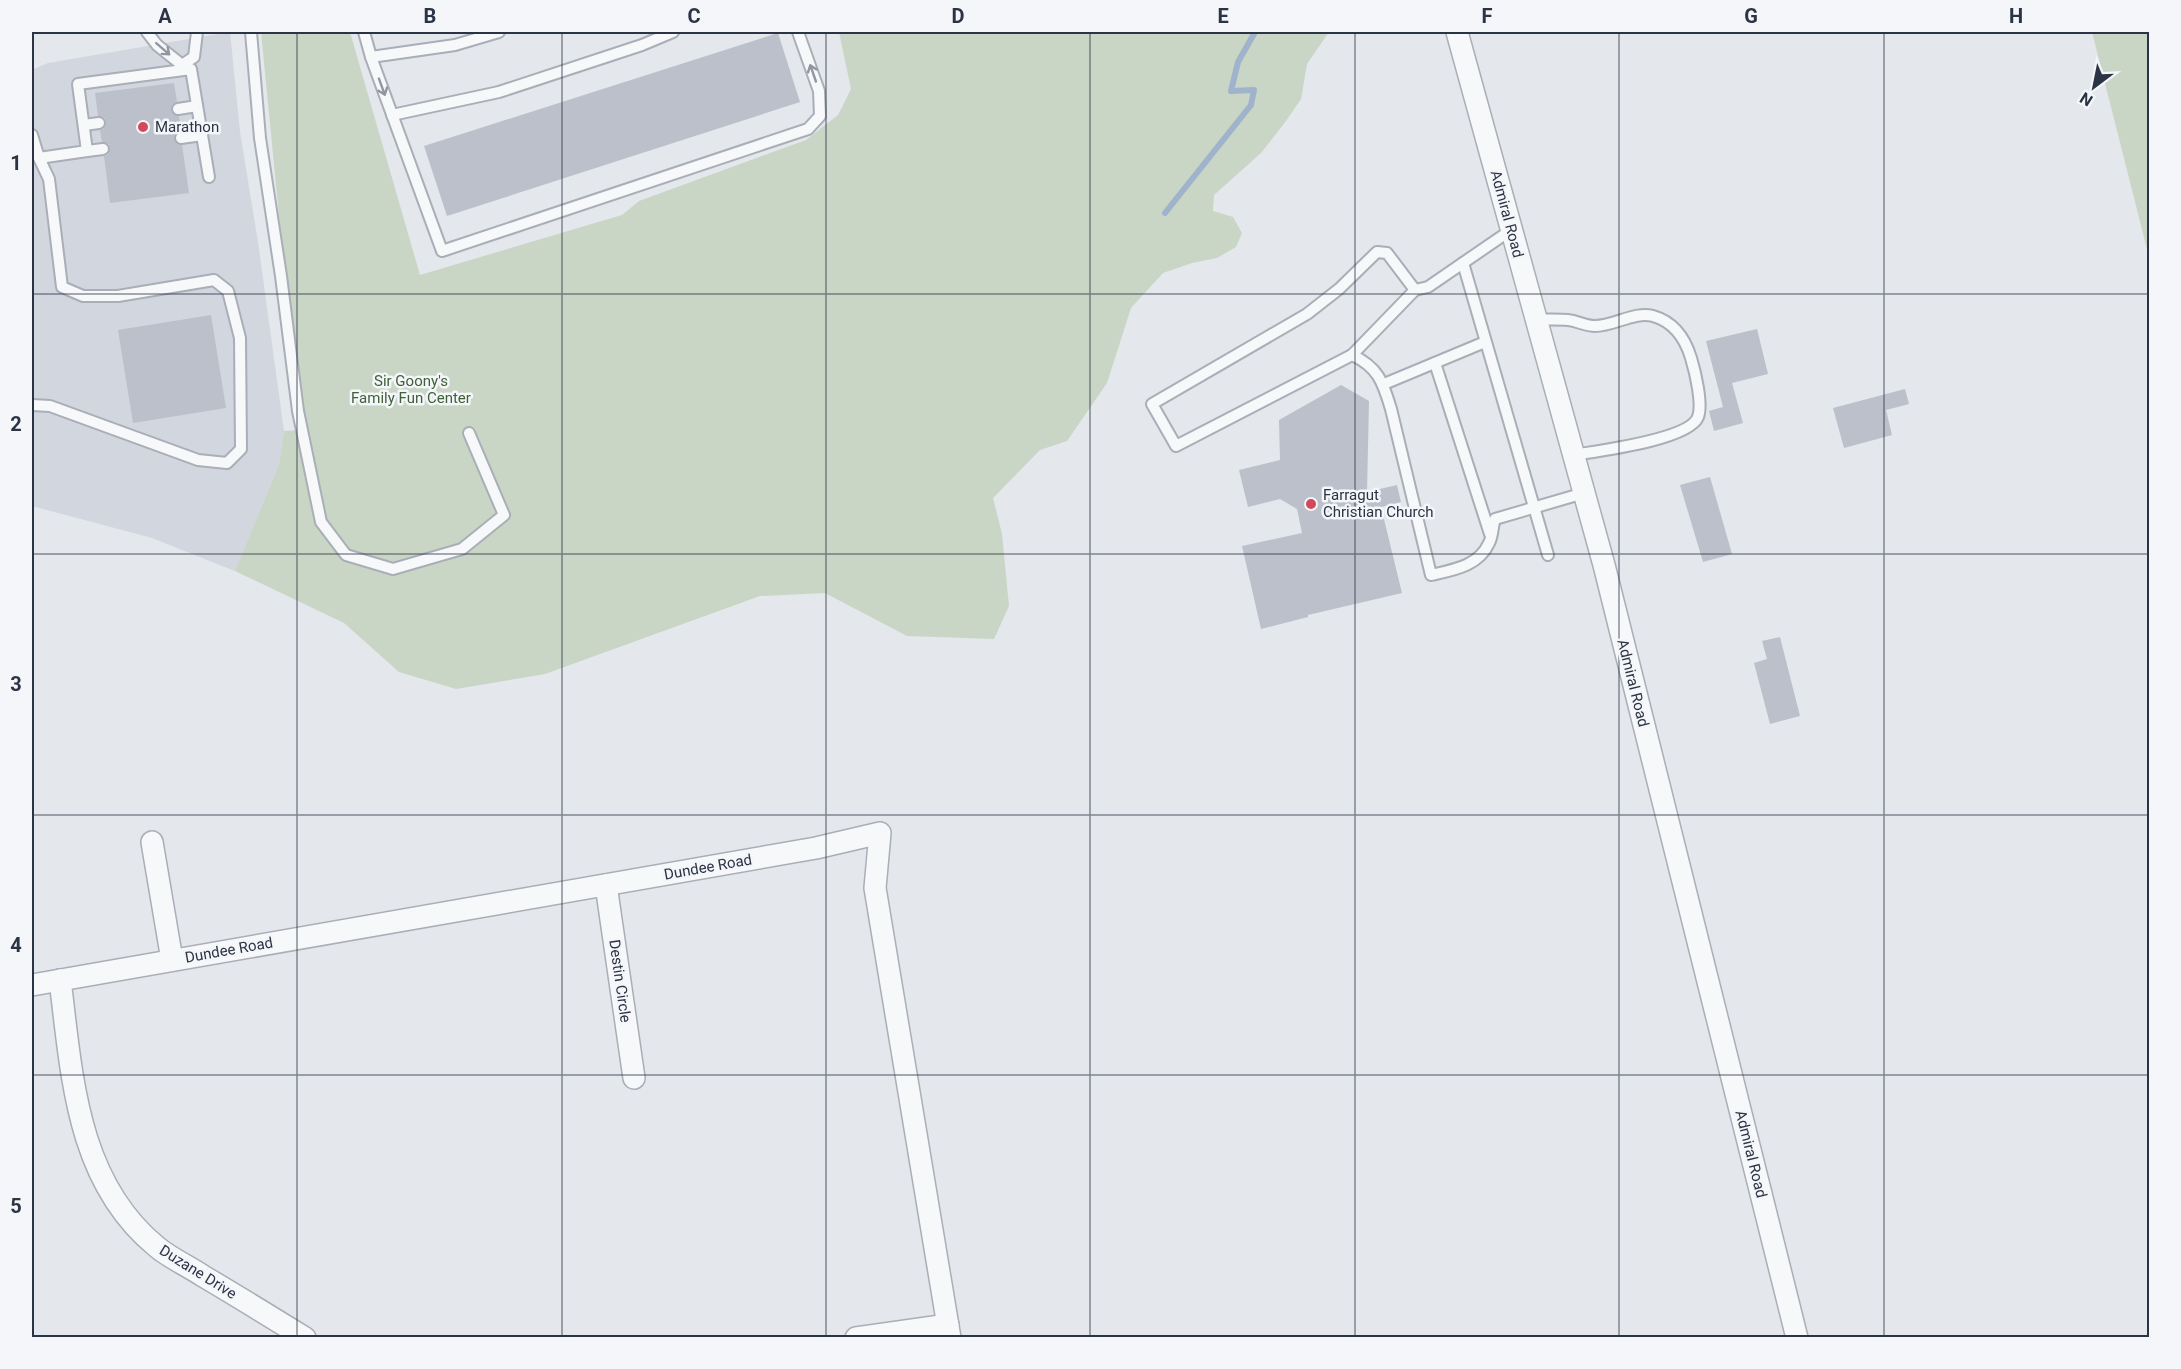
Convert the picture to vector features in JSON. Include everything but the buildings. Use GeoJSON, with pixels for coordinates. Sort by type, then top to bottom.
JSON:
{"type":"FeatureCollection","features":[{"type":"Feature","properties":{"kind":"street","name":"Admiral Road"},"geometry":{"type":"LineString","coordinates":[[1457,32],[1612,598],[1797,1338]]}},
{"type":"Feature","properties":{"kind":"street","name":"Dundee Road"},"geometry":{"type":"LineString","coordinates":[[32,985],[816,848],[880,833],[875,888],[949,1331]]}},
{"type":"Feature","properties":{"kind":"street"},"geometry":{"type":"LineString","coordinates":[[152,842],[172,960]]}},
{"type":"Feature","properties":{"kind":"street","name":"Destin Circle"},"geometry":{"type":"LineString","coordinates":[[606,885],[634,1078]]}},
{"type":"Feature","properties":{"kind":"street","name":"Duzane Drive"},"geometry":{"type":"LineString","coordinates":[[60,980],[74,1094],[86,1138],[101,1177],[128,1218],[157,1247],[304,1338]]}},
{"type":"Feature","properties":{"kind":"street"},"geometry":{"type":"LineString","coordinates":[[856,1338],[949,1331]]}},
{"type":"Feature","properties":{"kind":"lane"},"geometry":{"type":"LineString","coordinates":[[147,32],[157,45],[182,68]]}},
{"type":"Feature","properties":{"kind":"lane"},"geometry":{"type":"LineString","coordinates":[[182,68],[194,57],[197,32]]}},
{"type":"Feature","properties":{"kind":"lane"},"geometry":{"type":"LineString","coordinates":[[252,32],[260,138],[298,411],[321,522],[346,555],[393,569],[462,549],[504,515],[469,433]]}},
{"type":"Feature","properties":{"kind":"lane"},"geometry":{"type":"LineString","coordinates":[[364,32],[442,251],[808,129],[820,116],[819,92],[798,32]]}},
{"type":"Feature","properties":{"kind":"lane"},"geometry":{"type":"LineString","coordinates":[[371,57],[455,45],[499,32]]}},
{"type":"Feature","properties":{"kind":"lane"},"geometry":{"type":"LineString","coordinates":[[392,115],[499,92],[642,45],[673,32]]}},
{"type":"Feature","properties":{"kind":"lane"},"geometry":{"type":"LineString","coordinates":[[87,151],[78,84],[182,68],[191,69],[209,177]]}},
{"type":"Feature","properties":{"kind":"lane"},"geometry":{"type":"LineString","coordinates":[[178,109],[197,106]]}},
{"type":"Feature","properties":{"kind":"lane"},"geometry":{"type":"LineString","coordinates":[[84,125],[99,123]]}},
{"type":"Feature","properties":{"kind":"lane"},"geometry":{"type":"LineString","coordinates":[[32,134],[39,158],[49,179],[62,287],[83,297],[118,296],[214,279],[228,291],[240,338],[241,449],[227,463],[198,460],[50,406],[32,405]]}},
{"type":"Feature","properties":{"kind":"lane"},"geometry":{"type":"LineString","coordinates":[[181,138],[202,135]]}},
{"type":"Feature","properties":{"kind":"lane"},"geometry":{"type":"LineString","coordinates":[[39,158],[103,149]]}},
{"type":"Feature","properties":{"kind":"lane"},"geometry":{"type":"LineString","coordinates":[[1415,290],[1387,254],[1377,252],[1339,289],[1307,314],[1152,404],[1176,447],[1352,355],[1415,290],[1428,287],[1511,230]]}},
{"type":"Feature","properties":{"kind":"lane"},"geometry":{"type":"LineString","coordinates":[[1463,263],[1548,555]]}},
{"type":"Feature","properties":{"kind":"lane"},"geometry":{"type":"LineString","coordinates":[[1536,319],[1569,320],[1596,326],[1651,315],[1681,333],[1694,368],[1699,403],[1698,417],[1693,423],[1679,432],[1641,444],[1574,455]]}},
{"type":"Feature","properties":{"kind":"lane"},"geometry":{"type":"LineString","coordinates":[[1384,384],[1485,342]]}},
{"type":"Feature","properties":{"kind":"lane"},"geometry":{"type":"LineString","coordinates":[[1352,355],[1367,362],[1384,384],[1431,574],[1465,567],[1479,557],[1490,543],[1495,519],[1584,493]]}},
{"type":"Feature","properties":{"kind":"lane"},"geometry":{"type":"LineString","coordinates":[[1435,363],[1491,535]]}},
{"type":"Feature","properties":{"kind":"shaded area"},"geometry":{"type":"Polygon","coordinates":[[[230,32],[240,132],[284,431],[279,464],[235,571],[152,538],[32,506],[32,70],[48,63],[230,32]]]}},
{"type":"Feature","properties":{"kind":"green space","name":"Sir Goony's Family Fun Center"},"geometry":{"type":"Polygon","coordinates":[[[261,32],[350,32],[420,275],[622,215],[639,201],[806,140],[838,115],[851,89],[839,32],[1329,32],[1307,64],[1301,99],[1286,121],[1261,153],[1214,195],[1213,211],[1233,217],[1242,233],[1236,247],[1217,258],[1192,263],[1163,273],[1131,308],[1107,383],[1067,441],[1040,450],[993,498],[1002,534],[1009,606],[994,639],[907,636],[825,593],[760,596],[545,674],[456,689],[399,672],[344,623],[235,571],[279,464],[284,431],[300,430],[261,32]]]}},
{"type":"Feature","properties":{"kind":"green space"},"geometry":{"type":"Polygon","coordinates":[[[2092,32],[2149,32],[2149,257],[2092,32]]]}},
{"type":"Feature","properties":{"kind":"waterway"},"geometry":{"type":"LineString","coordinates":[[1165,213],[1251,105],[1254,90],[1231,91],[1238,62],[1255,32]]}},
{"type":"Feature","properties":{"kind":"place","name":"Marathon"},"geometry":{"type":"Point","coordinates":[143,127]}},
{"type":"Feature","properties":{"kind":"place","name":"Farragut Christian Church"},"geometry":{"type":"Point","coordinates":[1311,504]}}]}
